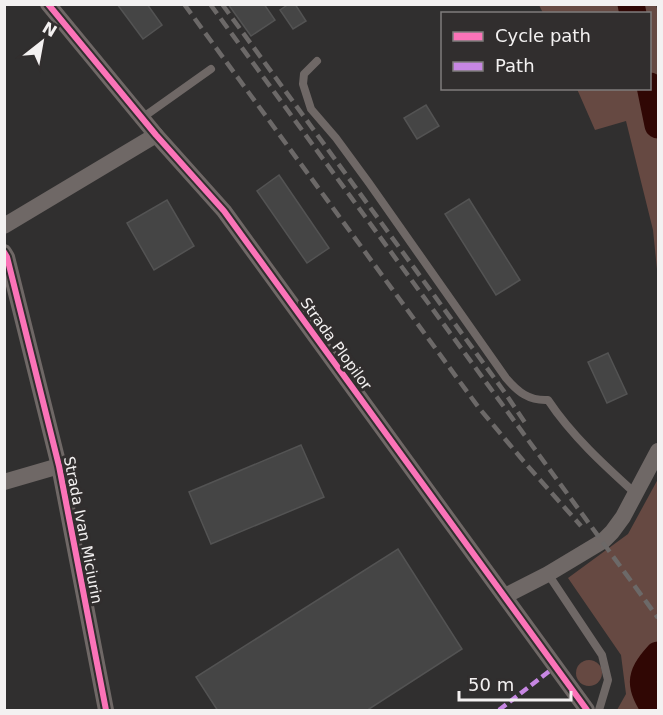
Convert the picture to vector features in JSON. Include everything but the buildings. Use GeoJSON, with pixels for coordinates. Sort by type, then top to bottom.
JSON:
{"type":"FeatureCollection","features":[{"type":"Feature","properties":{"kind":"street","name":"Strada Plopilor"},"geometry":{"type":"LineString","coordinates":[[48,4],[156,135],[225,211],[587,711]]}},
{"type":"Feature","properties":{"kind":"street"},"geometry":{"type":"LineString","coordinates":[[4,226],[156,135]]}},
{"type":"Feature","properties":{"kind":"street","name":"Strada Ivan Miciurin"},"geometry":{"type":"LineString","coordinates":[[4,252],[59,466],[106,711]]}},
{"type":"Feature","properties":{"kind":"street"},"geometry":{"type":"LineString","coordinates":[[505,596],[548,574],[603,541],[618,524],[658,451]]}},
{"type":"Feature","properties":{"kind":"street"},"geometry":{"type":"LineString","coordinates":[[4,482],[59,466]]}},
{"type":"Feature","properties":{"kind":"lane"},"geometry":{"type":"LineString","coordinates":[[316,61],[304,74],[305,94],[311,109],[369,183],[506,378],[527,396],[537,400],[548,400],[597,459],[636,494]]}},
{"type":"Feature","properties":{"kind":"lane"},"geometry":{"type":"LineString","coordinates":[[142,118],[211,69]]}},
{"type":"Feature","properties":{"kind":"lane"},"geometry":{"type":"LineString","coordinates":[[548,574],[602,655],[608,680],[599,711]]}},
{"type":"Feature","properties":{"kind":"shaded area"},"geometry":{"type":"Polygon","coordinates":[[[539,5],[656,5],[658,12],[658,279],[653,230],[626,121],[595,130],[577,90],[651,90],[651,12],[542,12],[539,5]]]}},
{"type":"Feature","properties":{"kind":"shaded area"},"geometry":{"type":"Polygon","coordinates":[[[658,479],[658,710],[617,710],[626,694],[621,655],[568,578],[628,534],[658,479]]]}},
{"type":"Feature","properties":{"kind":"shaded area"},"geometry":{"type":"Polygon","coordinates":[[[589,660],[598,664],[602,673],[598,682],[589,686],[580,682],[576,673],[580,664],[589,660]]]}},
{"type":"Feature","properties":{"kind":"waterway"},"geometry":{"type":"LineString","coordinates":[[631,4],[633,12]]}},
{"type":"Feature","properties":{"kind":"waterway"},"geometry":{"type":"LineString","coordinates":[[651,90],[658,125]]}},
{"type":"Feature","properties":{"kind":"waterway"},"geometry":{"type":"LineString","coordinates":[[655,710],[646,694],[643,682],[647,670],[658,655]]}},
{"type":"Feature","properties":{"kind":"railway"},"geometry":{"type":"LineString","coordinates":[[184,4],[479,408],[581,526]]}},
{"type":"Feature","properties":{"kind":"railway"},"geometry":{"type":"LineString","coordinates":[[210,4],[658,618]]}},
{"type":"Feature","properties":{"kind":"railway"},"geometry":{"type":"LineString","coordinates":[[222,4],[528,427]]}},
{"type":"Feature","properties":{"kind":"marked path"},"geometry":{"type":"LineString","coordinates":[[499,710],[556,666]]}},
{"type":"Feature","properties":{"kind":"cycle path"},"geometry":{"type":"LineString","coordinates":[[48,4],[156,135],[224,211],[587,710]]}},
{"type":"Feature","properties":{"kind":"cycle path"},"geometry":{"type":"LineString","coordinates":[[4,252],[59,466],[106,710]]}}]}
